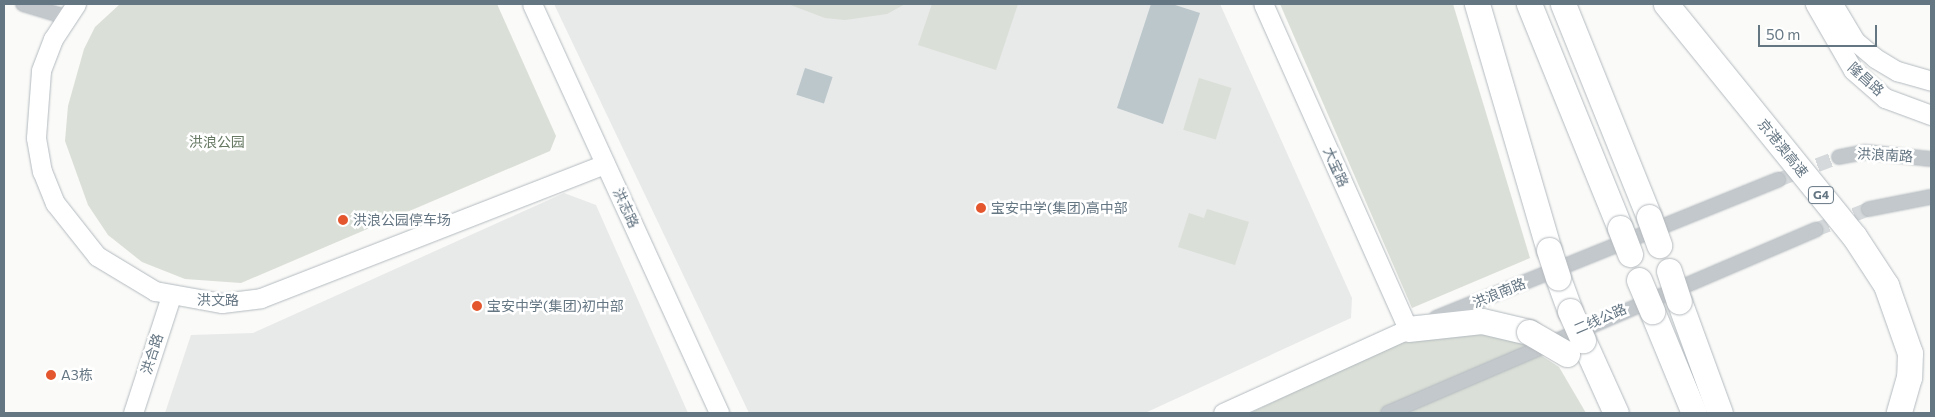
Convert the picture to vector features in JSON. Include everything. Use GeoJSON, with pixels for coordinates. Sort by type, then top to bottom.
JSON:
{"type":"FeatureCollection","features":[{"type":"Feature","properties":{"kind":"highway"},"geometry":{"type":"LineString","coordinates":[[1477,4],[1549,250],[1570,311],[1575,347],[1582,368],[1605,413]]}},
{"type":"Feature","properties":{"kind":"highway"},"geometry":{"type":"LineString","coordinates":[[1529,4],[1694,413]]}},
{"type":"Feature","properties":{"kind":"highway"},"geometry":{"type":"LineString","coordinates":[[1563,4],[1649,217],[1720,413]]}},
{"type":"Feature","properties":{"kind":"highway","name":"京港澳高速"},"geometry":{"type":"LineString","coordinates":[[1666,4],[1854,236],[1886,285],[1910,353],[1909,377],[1899,413]]}},
{"type":"Feature","properties":{"kind":"highway"},"geometry":{"type":"LineString","coordinates":[[1408,330],[1482,321],[1529,332],[1575,347],[1616,413]]}},
{"type":"Feature","properties":{"kind":"street"},"geometry":{"type":"LineString","coordinates":[[23,4],[71,11]]}},
{"type":"Feature","properties":{"kind":"street","name":"洪志路"},"geometry":{"type":"LineString","coordinates":[[532,4],[719,413]]}},
{"type":"Feature","properties":{"kind":"street","name":"大宝路"},"geometry":{"type":"LineString","coordinates":[[1264,4],[1408,330]]}},
{"type":"Feature","properties":{"kind":"street","name":"隆昌路"},"geometry":{"type":"LineString","coordinates":[[1827,9],[1856,41],[1875,58],[1897,72],[1931,82]]}},
{"type":"Feature","properties":{"kind":"street","name":"隆昌路"},"geometry":{"type":"LineString","coordinates":[[1827,9],[1842,56],[1869,85],[1904,108],[1931,115]]}},
{"type":"Feature","properties":{"kind":"street","name":"洪文路"},"geometry":{"type":"LineString","coordinates":[[71,11],[41,71],[35,104],[42,171],[60,210],[97,256],[124,276],[171,296],[222,303],[288,290],[605,164]]}},
{"type":"Feature","properties":{"kind":"street","name":"洪浪南路"},"geometry":{"type":"LineString","coordinates":[[1839,157],[1865,152],[1931,158]]}},
{"type":"Feature","properties":{"kind":"street","name":"洪浪南路"},"geometry":{"type":"LineString","coordinates":[[1223,413],[1408,330],[1778,180]]}},
{"type":"Feature","properties":{"kind":"street"},"geometry":{"type":"LineString","coordinates":[[1870,209],[1931,197]]}},
{"type":"Feature","properties":{"kind":"street","name":"二线公路"},"geometry":{"type":"LineString","coordinates":[[1388,413],[1815,230]]}},
{"type":"Feature","properties":{"kind":"street","name":"洪合路"},"geometry":{"type":"LineString","coordinates":[[133,413],[171,296]]}},
{"type":"Feature","properties":{"kind":"shaded area","name":"宝安中学(集团)高中部"},"geometry":{"type":"Polygon","coordinates":[[[554,4],[1220,4],[1352,298],[1351,318],[1145,413],[749,413],[554,4]]]}},
{"type":"Feature","properties":{"kind":"shaded area"},"geometry":{"type":"Polygon","coordinates":[[[1151,4],[1172,4],[1200,13],[1163,124],[1117,108],[1151,4]]]}},
{"type":"Feature","properties":{"kind":"shaded area"},"geometry":{"type":"Polygon","coordinates":[[[805,68],[833,77],[824,104],[796,95],[805,68]]]}},
{"type":"Feature","properties":{"kind":"shaded area","name":"宝安中学(集团)初中部"},"geometry":{"type":"Polygon","coordinates":[[[564,193],[596,205],[688,413],[165,413],[191,335],[253,333],[564,193]]]}},
{"type":"Feature","properties":{"kind":"green space","name":"洪浪公园"},"geometry":{"type":"Polygon","coordinates":[[[120,4],[497,4],[556,136],[550,151],[241,283],[185,279],[142,262],[108,235],[88,205],[65,141],[68,106],[84,49],[95,27],[120,4]]]}},
{"type":"Feature","properties":{"kind":"green space"},"geometry":{"type":"Polygon","coordinates":[[[788,4],[905,4],[887,14],[845,20],[825,18],[788,4]]]}},
{"type":"Feature","properties":{"kind":"green space"},"geometry":{"type":"Polygon","coordinates":[[[932,4],[1018,4],[996,70],[918,45],[932,4]]]}},
{"type":"Feature","properties":{"kind":"green space"},"geometry":{"type":"Polygon","coordinates":[[[1280,4],[1453,4],[1530,258],[1412,308],[1280,4]]]}},
{"type":"Feature","properties":{"kind":"green space"},"geometry":{"type":"Polygon","coordinates":[[[1199,78],[1232,88],[1216,140],[1183,130],[1199,78]]]}},
{"type":"Feature","properties":{"kind":"green space"},"geometry":{"type":"Polygon","coordinates":[[[1207,209],[1249,222],[1235,265],[1178,247],[1189,213],[1204,218],[1207,209]]]}},
{"type":"Feature","properties":{"kind":"green space"},"geometry":{"type":"Polygon","coordinates":[[[1485,329],[1520,342],[1559,367],[1586,413],[1250,413],[1413,335],[1485,329]]]}},
{"type":"Feature","properties":{"kind":"tunnel"},"geometry":{"type":"LineString","coordinates":[[1778,180],[1839,157]]}},
{"type":"Feature","properties":{"kind":"tunnel"},"geometry":{"type":"LineString","coordinates":[[1815,230],[1869,209]]}},
{"type":"Feature","properties":{"kind":"place","name":"宝安中学(集团)高中部"},"geometry":{"type":"Point","coordinates":[981,208]}},
{"type":"Feature","properties":{"kind":"place","name":"洪浪公园停车场"},"geometry":{"type":"Point","coordinates":[343,220]}},
{"type":"Feature","properties":{"kind":"place","name":"宝安中学(集团)初中部"},"geometry":{"type":"Point","coordinates":[477,306]}},
{"type":"Feature","properties":{"kind":"place","name":"A3栋"},"geometry":{"type":"Point","coordinates":[51,375]}}]}
